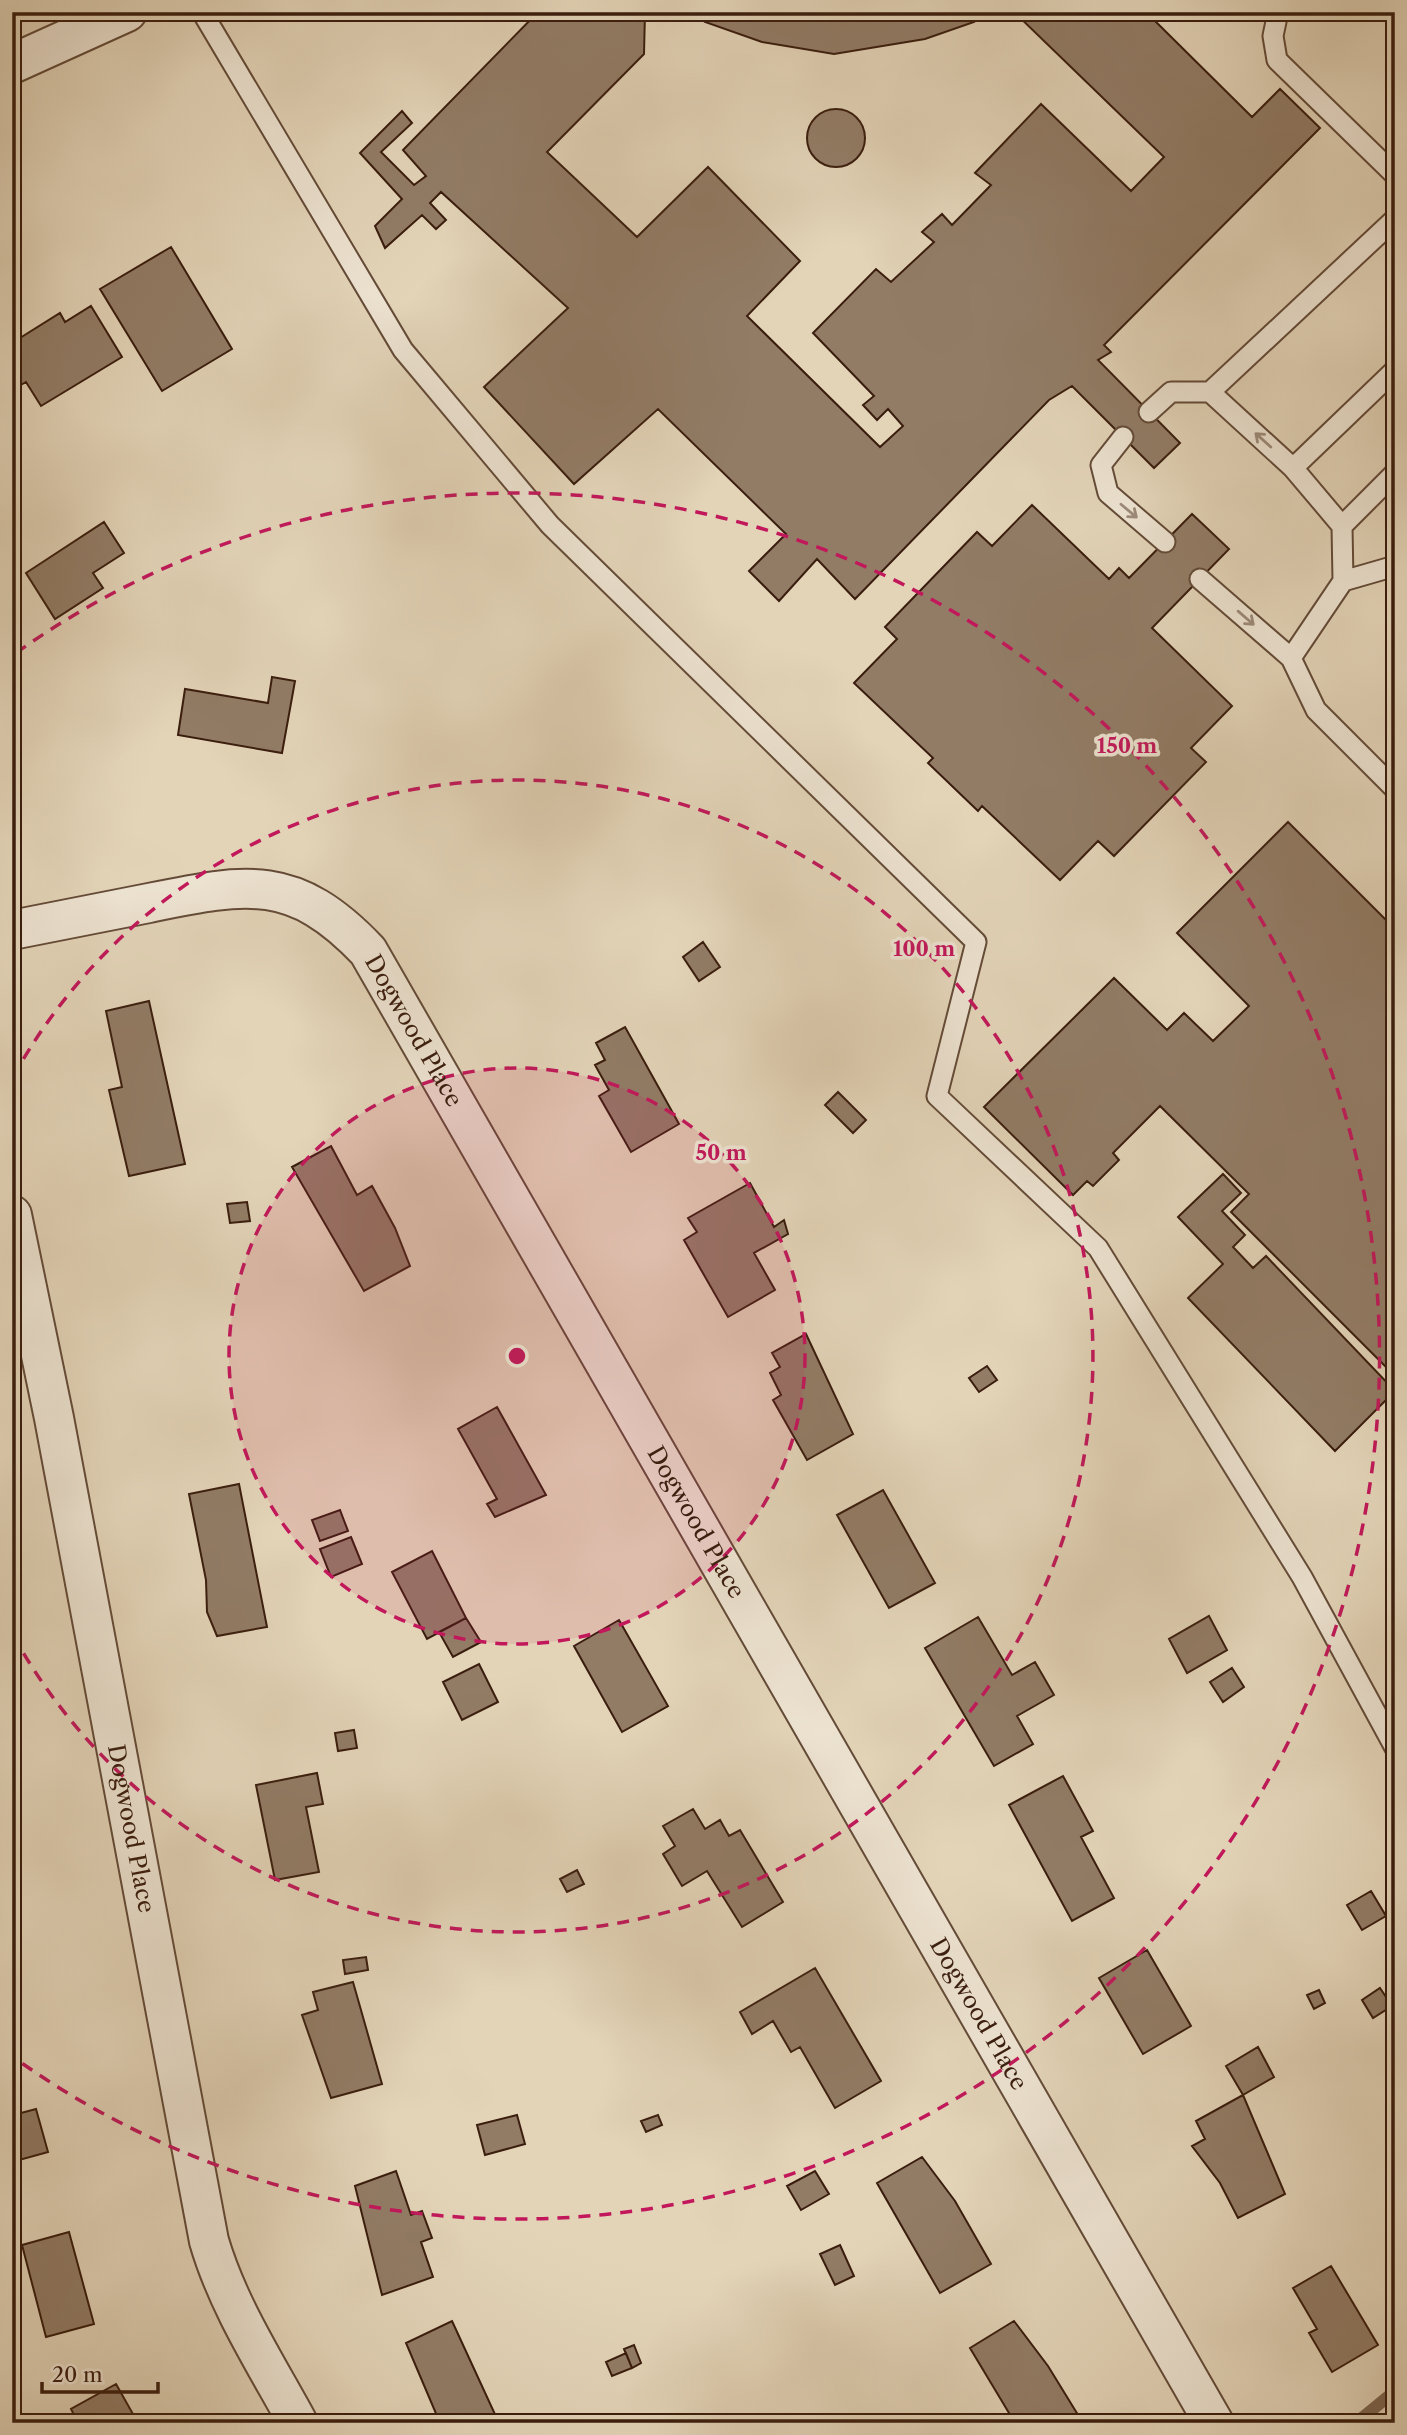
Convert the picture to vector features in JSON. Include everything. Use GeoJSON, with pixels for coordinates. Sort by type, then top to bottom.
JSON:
{"type":"FeatureCollection","features":[{"type":"Feature","properties":{"kind":"street"},"geometry":{"type":"LineString","coordinates":[[12,64],[127,12]]}},
{"type":"Feature","properties":{"kind":"street","name":"Dogwood Place"},"geometry":{"type":"LineString","coordinates":[[12,930],[223,888],[264,889],[304,900],[340,921],[368,951],[1214,2423]]}},
{"type":"Feature","properties":{"kind":"street","name":"Dogwood Place"},"geometry":{"type":"LineString","coordinates":[[12,1215],[54,1418],[209,2241],[218,2270],[243,2322],[298,2423]]}},
{"type":"Feature","properties":{"kind":"lane"},"geometry":{"type":"LineString","coordinates":[[202,12],[403,350],[550,524],[976,942],[937,1096],[1098,1248],[1302,1577],[1395,1748]]}},
{"type":"Feature","properties":{"kind":"lane"},"geometry":{"type":"LineString","coordinates":[[1278,12],[1273,36],[1277,60],[1395,175]]}},
{"type":"Feature","properties":{"kind":"lane"},"geometry":{"type":"LineString","coordinates":[[1210,392],[1395,219]]}},
{"type":"Feature","properties":{"kind":"lane"},"geometry":{"type":"LineString","coordinates":[[1293,468],[1395,370]]}},
{"type":"Feature","properties":{"kind":"lane"},"geometry":{"type":"LineString","coordinates":[[1149,412],[1171,392],[1210,392],[1293,468],[1342,526],[1343,581],[1291,658]]}},
{"type":"Feature","properties":{"kind":"lane"},"geometry":{"type":"LineString","coordinates":[[1123,437],[1101,465],[1108,493],[1165,542]]}},
{"type":"Feature","properties":{"kind":"lane"},"geometry":{"type":"LineString","coordinates":[[1342,526],[1395,473]]}},
{"type":"Feature","properties":{"kind":"lane"},"geometry":{"type":"LineString","coordinates":[[1343,581],[1395,566]]}},
{"type":"Feature","properties":{"kind":"lane"},"geometry":{"type":"LineString","coordinates":[[1200,579],[1291,658],[1316,710],[1395,789]]}},
{"type":"Feature","properties":{"kind":"building"},"geometry":{"type":"Polygon","coordinates":[[[538,12],[645,12],[644,54],[547,152],[637,237],[708,167],[800,261],[747,316],[880,447],[903,426],[888,409],[877,420],[863,405],[874,396],[813,333],[876,269],[891,282],[934,242],[922,232],[942,214],[952,225],[991,185],[975,173],[1041,104],[1131,191],[1164,157],[1014,12],[1146,12],[1252,117],[1280,89],[1320,128],[1104,345],[1111,352],[1098,360],[1180,443],[1154,468],[1072,386],[1049,400],[855,599],[817,559],[779,601],[749,571],[786,534],[658,409],[574,484],[484,387],[568,308],[441,192],[430,203],[446,220],[436,229],[422,215],[385,248],[375,226],[402,199],[360,153],[402,111],[412,123],[381,152],[414,185],[426,176],[403,150],[538,12]]]}},
{"type":"Feature","properties":{"kind":"building"},"geometry":{"type":"Polygon","coordinates":[[[709,12],[969,12],[974,22],[925,39],[834,54],[762,42],[705,22],[709,12]]]}},
{"type":"Feature","properties":{"kind":"building"},"geometry":{"type":"Polygon","coordinates":[[[836,109],[847,111],[860,122],[865,138],[863,149],[852,162],[836,167],[825,165],[812,154],[807,138],[809,127],[820,114],[836,109]]]}},
{"type":"Feature","properties":{"kind":"building"},"geometry":{"type":"Polygon","coordinates":[[[171,247],[232,349],[162,391],[100,289],[171,247]]]}},
{"type":"Feature","properties":{"kind":"building"},"geometry":{"type":"Polygon","coordinates":[[[91,306],[122,357],[41,406],[26,382],[12,390],[12,343],[60,313],[65,322],[91,306]]]}},
{"type":"Feature","properties":{"kind":"building"},"geometry":{"type":"Polygon","coordinates":[[[1032,505],[1109,579],[1119,568],[1129,578],[1192,514],[1229,549],[1152,628],[1232,706],[1191,748],[1206,762],[1114,856],[1098,841],[1060,880],[982,806],[978,811],[928,763],[933,758],[854,683],[897,639],[885,627],[977,532],[992,546],[1032,505]]]}},
{"type":"Feature","properties":{"kind":"building"},"geometry":{"type":"Polygon","coordinates":[[[104,522],[124,553],[93,573],[103,588],[55,619],[26,573],[104,522]]]}},
{"type":"Feature","properties":{"kind":"building"},"geometry":{"type":"Polygon","coordinates":[[[272,677],[295,681],[282,753],[178,735],[185,689],[268,703],[272,677]]]}},
{"type":"Feature","properties":{"kind":"building"},"geometry":{"type":"Polygon","coordinates":[[[1288,822],[1395,929],[1395,1376],[1231,1212],[1249,1194],[1160,1106],[1113,1153],[1119,1160],[1093,1186],[1087,1181],[1073,1195],[984,1107],[1114,978],[1167,1030],[1184,1013],[1213,1041],[1249,1006],[1177,933],[1288,822]]]}},
{"type":"Feature","properties":{"kind":"building"},"geometry":{"type":"Polygon","coordinates":[[[703,942],[720,967],[699,981],[683,957],[703,942]]]}},
{"type":"Feature","properties":{"kind":"building"},"geometry":{"type":"Polygon","coordinates":[[[149,1001],[185,1164],[129,1176],[109,1090],[122,1087],[106,1011],[149,1001]]]}},
{"type":"Feature","properties":{"kind":"building"},"geometry":{"type":"Polygon","coordinates":[[[625,1027],[679,1124],[631,1152],[599,1096],[609,1090],[595,1065],[605,1060],[596,1043],[625,1027]]]}},
{"type":"Feature","properties":{"kind":"building"},"geometry":{"type":"Polygon","coordinates":[[[838,1092],[866,1120],[853,1133],[825,1105],[838,1092]]]}},
{"type":"Feature","properties":{"kind":"building"},"geometry":{"type":"Polygon","coordinates":[[[331,1146],[357,1195],[372,1186],[395,1228],[410,1266],[364,1291],[292,1167],[331,1146]]]}},
{"type":"Feature","properties":{"kind":"building"},"geometry":{"type":"Polygon","coordinates":[[[1223,1174],[1241,1193],[1222,1211],[1245,1235],[1233,1247],[1253,1268],[1266,1256],[1395,1391],[1335,1451],[1188,1298],[1223,1264],[1178,1217],[1223,1174]]]}},
{"type":"Feature","properties":{"kind":"building"},"geometry":{"type":"Polygon","coordinates":[[[750,1183],[774,1227],[784,1220],[788,1234],[754,1253],[775,1290],[728,1317],[684,1240],[697,1232],[688,1218],[750,1183]]]}},
{"type":"Feature","properties":{"kind":"building"},"geometry":{"type":"Polygon","coordinates":[[[247,1202],[250,1221],[230,1223],[227,1204],[247,1202]]]}},
{"type":"Feature","properties":{"kind":"building"},"geometry":{"type":"Polygon","coordinates":[[[806,1334],[853,1434],[807,1460],[773,1400],[781,1395],[770,1373],[780,1367],[772,1353],[806,1334]]]}},
{"type":"Feature","properties":{"kind":"building"},"geometry":{"type":"Polygon","coordinates":[[[987,1366],[997,1380],[979,1392],[969,1378],[987,1366]]]}},
{"type":"Feature","properties":{"kind":"building"},"geometry":{"type":"Polygon","coordinates":[[[497,1407],[546,1495],[495,1517],[487,1504],[497,1499],[458,1429],[497,1407]]]}},
{"type":"Feature","properties":{"kind":"building"},"geometry":{"type":"Polygon","coordinates":[[[239,1484],[267,1627],[217,1636],[207,1612],[206,1580],[189,1494],[239,1484]]]}},
{"type":"Feature","properties":{"kind":"building"},"geometry":{"type":"Polygon","coordinates":[[[883,1490],[935,1583],[889,1608],[837,1515],[883,1490]]]}},
{"type":"Feature","properties":{"kind":"building"},"geometry":{"type":"Polygon","coordinates":[[[340,1510],[348,1531],[320,1541],[312,1520],[340,1510]]]}},
{"type":"Feature","properties":{"kind":"building"},"geometry":{"type":"Polygon","coordinates":[[[351,1537],[362,1564],[331,1577],[320,1549],[351,1537]]]}},
{"type":"Feature","properties":{"kind":"building"},"geometry":{"type":"Polygon","coordinates":[[[432,1551],[466,1618],[427,1639],[392,1572],[432,1551]]]}},
{"type":"Feature","properties":{"kind":"building"},"geometry":{"type":"Polygon","coordinates":[[[1209,1616],[1227,1650],[1187,1673],[1169,1639],[1209,1616]]]}},
{"type":"Feature","properties":{"kind":"building"},"geometry":{"type":"Polygon","coordinates":[[[978,1617],[1012,1675],[1035,1662],[1054,1695],[1017,1716],[1033,1744],[994,1766],[925,1648],[978,1617]]]}},
{"type":"Feature","properties":{"kind":"building"},"geometry":{"type":"Polygon","coordinates":[[[466,1618],[481,1642],[453,1657],[439,1632],[466,1618]]]}},
{"type":"Feature","properties":{"kind":"building"},"geometry":{"type":"Polygon","coordinates":[[[619,1620],[668,1706],[622,1732],[574,1646],[619,1620]]]}},
{"type":"Feature","properties":{"kind":"building"},"geometry":{"type":"Polygon","coordinates":[[[479,1664],[498,1702],[462,1720],[443,1682],[479,1664]]]}},
{"type":"Feature","properties":{"kind":"building"},"geometry":{"type":"Polygon","coordinates":[[[1232,1668],[1244,1687],[1223,1702],[1210,1682],[1232,1668]]]}},
{"type":"Feature","properties":{"kind":"building"},"geometry":{"type":"Polygon","coordinates":[[[354,1730],[357,1748],[338,1751],[335,1733],[354,1730]]]}},
{"type":"Feature","properties":{"kind":"building"},"geometry":{"type":"Polygon","coordinates":[[[317,1773],[323,1804],[306,1807],[319,1872],[275,1880],[256,1785],[317,1773]]]}},
{"type":"Feature","properties":{"kind":"building"},"geometry":{"type":"Polygon","coordinates":[[[1063,1776],[1093,1831],[1081,1837],[1114,1898],[1072,1921],[1009,1805],[1063,1776]]]}},
{"type":"Feature","properties":{"kind":"building"},"geometry":{"type":"Polygon","coordinates":[[[693,1809],[705,1829],[720,1820],[729,1836],[740,1830],[783,1902],[742,1927],[707,1871],[682,1886],[663,1854],[675,1846],[663,1826],[693,1809]]]}},
{"type":"Feature","properties":{"kind":"building"},"geometry":{"type":"Polygon","coordinates":[[[577,1870],[584,1884],[567,1892],[560,1879],[577,1870]]]}},
{"type":"Feature","properties":{"kind":"building"},"geometry":{"type":"Polygon","coordinates":[[[1371,1891],[1386,1916],[1362,1930],[1347,1905],[1371,1891]]]}},
{"type":"Feature","properties":{"kind":"building"},"geometry":{"type":"Polygon","coordinates":[[[1147,1950],[1191,2026],[1143,2054],[1099,1978],[1147,1950]]]}},
{"type":"Feature","properties":{"kind":"building"},"geometry":{"type":"Polygon","coordinates":[[[366,1957],[368,1970],[345,1974],[343,1960],[366,1957]]]}},
{"type":"Feature","properties":{"kind":"building"},"geometry":{"type":"Polygon","coordinates":[[[815,1968],[881,2081],[835,2108],[800,2047],[791,2052],[773,2021],[752,2034],[740,2012],[815,1968]]]}},
{"type":"Feature","properties":{"kind":"building"},"geometry":{"type":"Polygon","coordinates":[[[353,1982],[382,2084],[331,2098],[302,2015],[318,2010],[313,1992],[353,1982]]]}},
{"type":"Feature","properties":{"kind":"building"},"geometry":{"type":"Polygon","coordinates":[[[1380,1988],[1392,2006],[1373,2018],[1362,2000],[1380,1988]]]}},
{"type":"Feature","properties":{"kind":"building"},"geometry":{"type":"Polygon","coordinates":[[[1319,1990],[1325,2003],[1314,2009],[1307,1995],[1319,1990]]]}},
{"type":"Feature","properties":{"kind":"building"},"geometry":{"type":"Polygon","coordinates":[[[1258,2047],[1274,2077],[1243,2095],[1226,2066],[1258,2047]]]}},
{"type":"Feature","properties":{"kind":"building"},"geometry":{"type":"Polygon","coordinates":[[[12,2082],[21,2113],[36,2109],[48,2152],[12,2162],[12,2082]]]}},
{"type":"Feature","properties":{"kind":"building"},"geometry":{"type":"Polygon","coordinates":[[[1243,2095],[1285,2194],[1238,2218],[1220,2183],[1192,2146],[1205,2139],[1196,2121],[1243,2095]]]}},
{"type":"Feature","properties":{"kind":"building"},"geometry":{"type":"Polygon","coordinates":[[[517,2115],[525,2144],[485,2155],[477,2125],[517,2115]]]}},
{"type":"Feature","properties":{"kind":"building"},"geometry":{"type":"Polygon","coordinates":[[[658,2115],[662,2125],[646,2132],[641,2121],[658,2115]]]}},
{"type":"Feature","properties":{"kind":"building"},"geometry":{"type":"Polygon","coordinates":[[[922,2157],[955,2201],[991,2264],[940,2293],[877,2183],[922,2157]]]}},
{"type":"Feature","properties":{"kind":"building"},"geometry":{"type":"Polygon","coordinates":[[[396,2171],[411,2215],[422,2211],[432,2238],[421,2242],[433,2277],[382,2295],[355,2186],[396,2171]]]}},
{"type":"Feature","properties":{"kind":"building"},"geometry":{"type":"Polygon","coordinates":[[[815,2171],[829,2194],[801,2210],[787,2186],[815,2171]]]}},
{"type":"Feature","properties":{"kind":"building"},"geometry":{"type":"Polygon","coordinates":[[[69,2232],[94,2324],[46,2337],[22,2245],[69,2232]]]}},
{"type":"Feature","properties":{"kind":"building"},"geometry":{"type":"Polygon","coordinates":[[[840,2245],[854,2276],[835,2285],[820,2254],[840,2245]]]}},
{"type":"Feature","properties":{"kind":"building"},"geometry":{"type":"Polygon","coordinates":[[[1331,2266],[1378,2345],[1332,2372],[1309,2333],[1317,2329],[1293,2288],[1331,2266]]]}},
{"type":"Feature","properties":{"kind":"building"},"geometry":{"type":"Polygon","coordinates":[[[452,2321],[499,2423],[440,2423],[406,2343],[452,2321]]]}},
{"type":"Feature","properties":{"kind":"building"},"geometry":{"type":"Polygon","coordinates":[[[1014,2321],[1048,2366],[1083,2423],[1015,2423],[970,2348],[1014,2321]]]}},
{"type":"Feature","properties":{"kind":"building"},"geometry":{"type":"Polygon","coordinates":[[[634,2345],[641,2363],[632,2368],[624,2349],[634,2345]]]}},
{"type":"Feature","properties":{"kind":"building"},"geometry":{"type":"Polygon","coordinates":[[[626,2353],[632,2368],[612,2376],[606,2362],[626,2353]]]}},
{"type":"Feature","properties":{"kind":"building"},"geometry":{"type":"Polygon","coordinates":[[[116,2384],[138,2423],[78,2423],[71,2409],[116,2384]]]}},
{"type":"Feature","properties":{"kind":"building"},"geometry":{"type":"Polygon","coordinates":[[[933,2415],[938,2423],[920,2423],[933,2415]]]}},
{"type":"Feature","properties":{"kind":"building"},"geometry":{"type":"Polygon","coordinates":[[[793,2416],[796,2423],[779,2423],[793,2416]]]}},
{"type":"Feature","properties":{"kind":"waterway"},"geometry":{"type":"LineString","coordinates":[[1356,2423],[1395,2391]]}}]}
